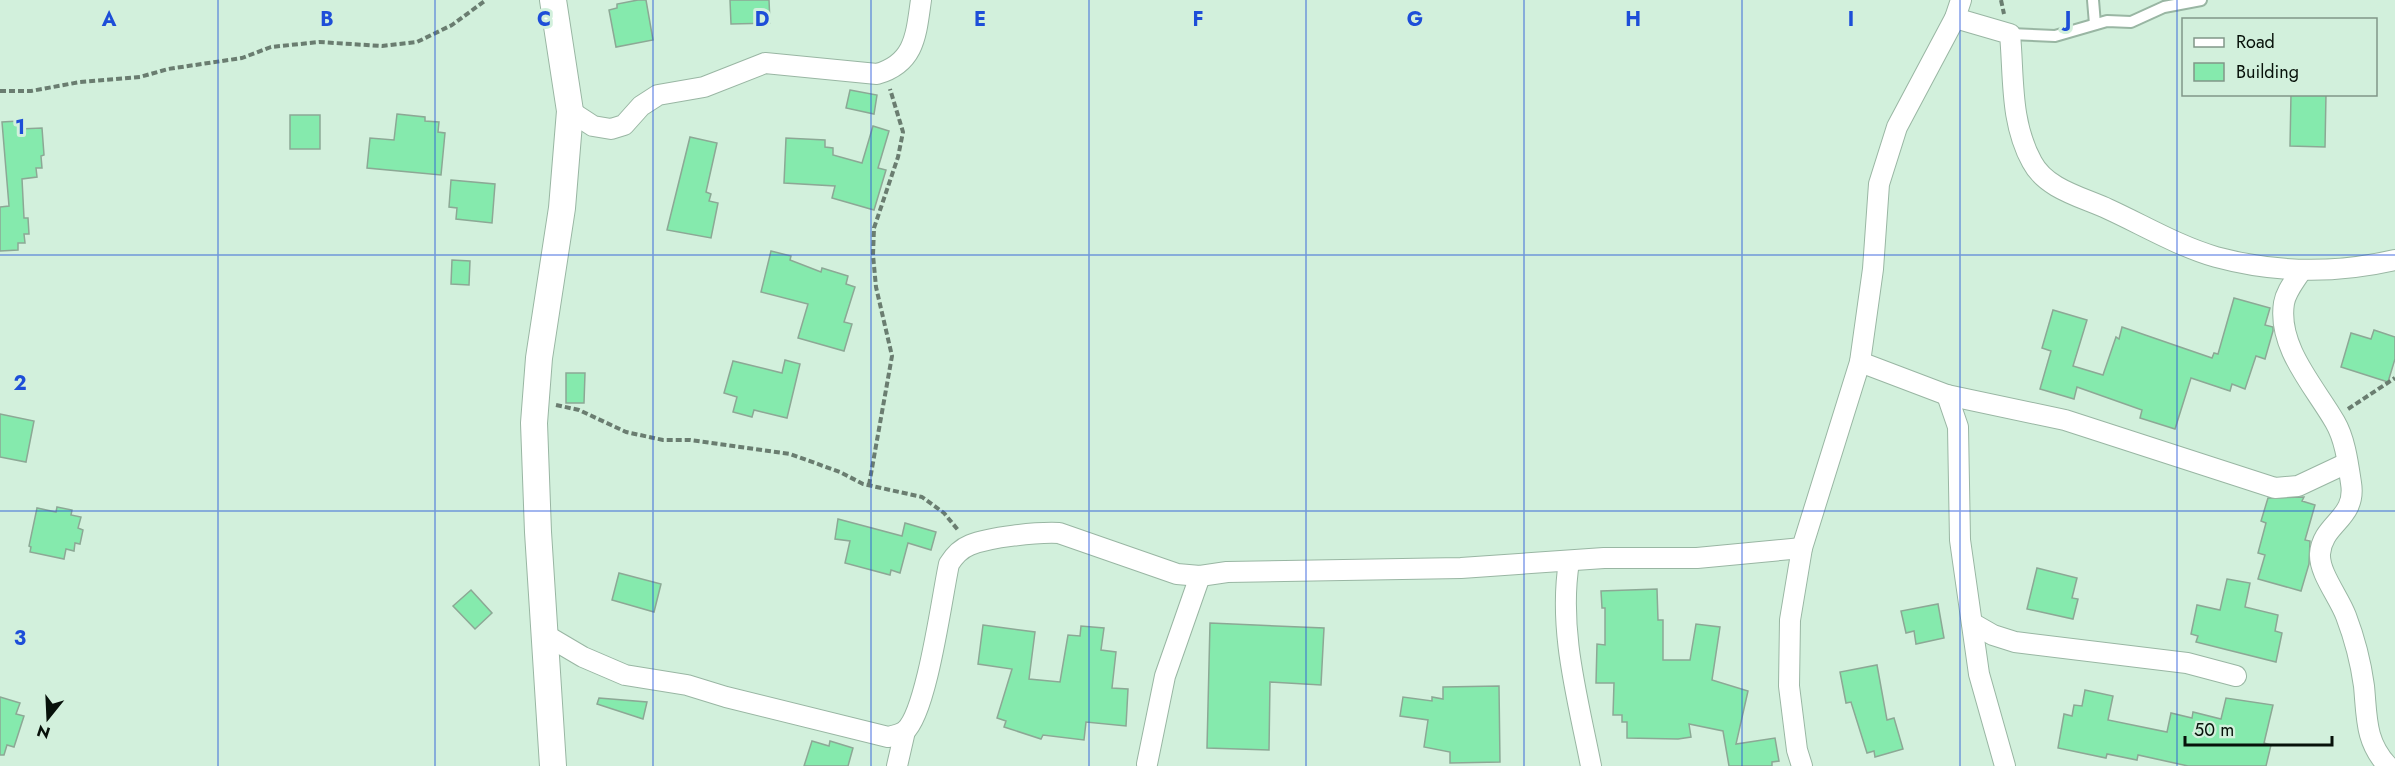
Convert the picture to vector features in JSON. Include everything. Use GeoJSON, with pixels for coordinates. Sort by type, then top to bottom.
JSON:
{"type":"FeatureCollection","features":[{"type":"Feature","properties":{"kind":"street"},"geometry":{"type":"LineString","coordinates":[[552,0],[570,111],[562,208],[539,358],[536,402],[538,532],[553,766]]}},
{"type":"Feature","properties":{"kind":"street"},"geometry":{"type":"LineString","coordinates":[[570,111],[593,126],[611,129],[624,125],[641,106],[658,95],[704,87],[765,63],[877,74],[893,69],[906,57],[916,34],[921,0]]}},
{"type":"Feature","properties":{"kind":"street"},"geometry":{"type":"LineString","coordinates":[[1802,766],[1797,750],[1789,686],[1790,620],[1802,548],[1827,459],[1860,362],[1873,269],[1879,184],[1897,127],[1958,9],[2010,34],[2017,124],[2032,164],[2052,184],[2214,256],[2301,271],[2337,270],[2395,260]]}},
{"type":"Feature","properties":{"kind":"street"},"geometry":{"type":"LineString","coordinates":[[2301,271],[2284,302],[2284,321],[2306,379],[2343,438],[2351,483],[2351,504],[2327,533],[2321,545],[2320,556],[2323,572],[2338,596],[2349,625],[2364,685],[2369,736],[2374,749],[2388,766]]}},
{"type":"Feature","properties":{"kind":"street"},"geometry":{"type":"LineString","coordinates":[[1860,362],[1947,395],[2065,420],[2275,488],[2298,486],[2347,463]]}},
{"type":"Feature","properties":{"kind":"street"},"geometry":{"type":"LineString","coordinates":[[1947,395],[1958,427],[1960,540],[1978,674],[2005,766]]}},
{"type":"Feature","properties":{"kind":"street"},"geometry":{"type":"LineString","coordinates":[[897,766],[905,731],[920,698],[932,655],[949,564],[956,554],[970,545],[1038,532],[1059,533],[1177,574],[1200,576],[1227,572],[1461,568],[1604,558],[1697,558],[1802,548]]}},
{"type":"Feature","properties":{"kind":"street"},"geometry":{"type":"LineString","coordinates":[[1569,562],[1564,592],[1564,621],[1590,766]]}},
{"type":"Feature","properties":{"kind":"street"},"geometry":{"type":"LineString","coordinates":[[1147,764],[1165,676],[1200,576]]}},
{"type":"Feature","properties":{"kind":"street"},"geometry":{"type":"LineString","coordinates":[[1972,623],[1993,635],[2015,642],[2187,663],[2236,676]]}},
{"type":"Feature","properties":{"kind":"street"},"geometry":{"type":"LineString","coordinates":[[544,634],[583,657],[625,675],[687,684],[726,698],[888,737],[905,731]]}},
{"type":"Feature","properties":{"kind":"lane"},"geometry":{"type":"LineString","coordinates":[[2093,0],[2095,24]]}},
{"type":"Feature","properties":{"kind":"lane"},"geometry":{"type":"LineString","coordinates":[[2010,34],[2055,36],[2095,24],[2130,22],[2164,7],[2201,0]]}},
{"type":"Feature","properties":{"kind":"path"},"geometry":{"type":"LineString","coordinates":[[0,91],[31,91],[80,82],[140,77],[168,69],[242,58],[271,47],[320,42],[382,45],[417,42],[452,25],[486,0]]}},
{"type":"Feature","properties":{"kind":"path"},"geometry":{"type":"LineString","coordinates":[[869,485],[892,356],[876,287],[874,228],[898,157],[903,132],[898,108],[883,72]]}},
{"type":"Feature","properties":{"kind":"path"},"geometry":{"type":"LineString","coordinates":[[2335,422],[2350,407],[2395,378]]}},
{"type":"Feature","properties":{"kind":"path"},"geometry":{"type":"LineString","coordinates":[[536,402],[579,410],[626,432],[663,440],[690,440],[790,454],[869,485],[922,497],[944,513],[970,545]]}},
{"type":"Feature","properties":{"kind":"building"},"geometry":{"type":"Polygon","coordinates":[[[646,0],[653,40],[616,47],[609,10],[617,8],[617,4],[646,0]]]}},
{"type":"Feature","properties":{"kind":"building"},"geometry":{"type":"Polygon","coordinates":[[[730,0],[769,0],[770,23],[731,24],[730,0]]]}},
{"type":"Feature","properties":{"kind":"building"},"geometry":{"type":"Polygon","coordinates":[[[850,90],[877,95],[874,114],[846,108],[850,90]]]}},
{"type":"Feature","properties":{"kind":"building"},"geometry":{"type":"Polygon","coordinates":[[[2291,96],[2326,96],[2325,147],[2290,146],[2291,96]]]}},
{"type":"Feature","properties":{"kind":"building"},"geometry":{"type":"Polygon","coordinates":[[[397,114],[425,117],[425,121],[439,122],[438,132],[445,133],[441,175],[367,168],[370,138],[394,140],[397,114]]]}},
{"type":"Feature","properties":{"kind":"building"},"geometry":{"type":"Polygon","coordinates":[[[290,115],[320,115],[320,149],[290,149],[290,115]]]}},
{"type":"Feature","properties":{"kind":"building"},"geometry":{"type":"Polygon","coordinates":[[[18,121],[19,129],[42,128],[44,155],[41,156],[42,168],[36,168],[37,177],[22,179],[24,218],[28,218],[29,234],[24,234],[25,243],[18,243],[18,250],[0,251],[0,207],[9,206],[2,122],[18,121]]]}},
{"type":"Feature","properties":{"kind":"building"},"geometry":{"type":"Polygon","coordinates":[[[873,126],[889,131],[878,168],[886,170],[874,210],[832,198],[835,186],[784,183],[786,138],[825,140],[825,147],[833,148],[833,155],[862,163],[873,126]]]}},
{"type":"Feature","properties":{"kind":"building"},"geometry":{"type":"Polygon","coordinates":[[[690,137],[717,143],[706,192],[711,194],[709,201],[718,203],[711,238],[667,230],[690,137]]]}},
{"type":"Feature","properties":{"kind":"building"},"geometry":{"type":"Polygon","coordinates":[[[451,180],[495,184],[492,223],[456,219],[457,208],[449,207],[451,180]]]}},
{"type":"Feature","properties":{"kind":"building"},"geometry":{"type":"Polygon","coordinates":[[[771,251],[791,256],[790,260],[821,272],[822,268],[848,276],[846,284],[855,287],[844,322],[852,324],[844,351],[798,338],[808,304],[761,292],[771,251]]]}},
{"type":"Feature","properties":{"kind":"building"},"geometry":{"type":"Polygon","coordinates":[[[452,260],[470,261],[469,285],[451,284],[452,260]]]}},
{"type":"Feature","properties":{"kind":"building"},"geometry":{"type":"Polygon","coordinates":[[[2234,298],[2270,308],[2265,325],[2273,327],[2273,331],[2265,359],[2256,356],[2245,389],[2232,384],[2230,391],[2191,378],[2175,429],[2140,418],[2142,410],[2077,387],[2074,399],[2040,389],[2051,351],[2042,348],[2053,310],[2087,320],[2073,366],[2103,375],[2116,337],[2119,339],[2122,327],[2212,358],[2214,353],[2218,354],[2234,298]]]}},
{"type":"Feature","properties":{"kind":"building"},"geometry":{"type":"Polygon","coordinates":[[[2374,330],[2395,337],[2395,359],[2388,382],[2341,367],[2351,333],[2371,339],[2374,330]]]}},
{"type":"Feature","properties":{"kind":"building"},"geometry":{"type":"Polygon","coordinates":[[[785,360],[800,364],[787,418],[754,410],[752,417],[733,412],[737,397],[724,393],[733,361],[782,373],[785,360]]]}},
{"type":"Feature","properties":{"kind":"building"},"geometry":{"type":"Polygon","coordinates":[[[566,373],[585,373],[584,403],[566,403],[566,373]]]}},
{"type":"Feature","properties":{"kind":"building"},"geometry":{"type":"Polygon","coordinates":[[[0,414],[34,421],[26,462],[0,457],[0,414]]]}},
{"type":"Feature","properties":{"kind":"building"},"geometry":{"type":"Polygon","coordinates":[[[2304,497],[2302,501],[2315,505],[2305,540],[2310,541],[2309,564],[2301,591],[2258,579],[2265,555],[2258,553],[2266,523],[2261,521],[2268,498],[2304,497]]]}},
{"type":"Feature","properties":{"kind":"building"},"geometry":{"type":"Polygon","coordinates":[[[57,507],[72,510],[71,515],[81,517],[78,528],[83,530],[80,544],[75,543],[74,551],[66,549],[64,559],[30,552],[31,547],[29,546],[37,508],[56,512],[57,507]]]}},
{"type":"Feature","properties":{"kind":"building"},"geometry":{"type":"Polygon","coordinates":[[[838,519],[902,536],[905,523],[936,532],[931,550],[908,543],[900,573],[891,570],[890,575],[845,563],[850,541],[835,539],[838,519]]]}},
{"type":"Feature","properties":{"kind":"building"},"geometry":{"type":"Polygon","coordinates":[[[2037,568],[2077,578],[2072,598],[2078,599],[2073,619],[2027,609],[2037,568]]]}},
{"type":"Feature","properties":{"kind":"building"},"geometry":{"type":"Polygon","coordinates":[[[619,573],[661,584],[654,612],[612,600],[619,573]]]}},
{"type":"Feature","properties":{"kind":"building"},"geometry":{"type":"Polygon","coordinates":[[[2227,579],[2250,583],[2245,607],[2278,615],[2275,631],[2282,633],[2276,662],[2196,642],[2198,636],[2191,634],[2197,605],[2220,610],[2227,579]]]}},
{"type":"Feature","properties":{"kind":"building"},"geometry":{"type":"Polygon","coordinates":[[[1657,589],[1658,620],[1663,620],[1663,660],[1690,660],[1696,624],[1720,627],[1712,680],[1748,691],[1736,744],[1775,738],[1779,761],[1772,762],[1772,766],[1729,766],[1723,731],[1689,724],[1691,737],[1627,738],[1627,722],[1622,722],[1622,715],[1613,715],[1614,683],[1596,683],[1597,644],[1605,645],[1605,608],[1602,608],[1601,591],[1657,589]]]}},
{"type":"Feature","properties":{"kind":"building"},"geometry":{"type":"Polygon","coordinates":[[[471,590],[492,613],[475,629],[453,606],[471,590]]]}},
{"type":"Feature","properties":{"kind":"building"},"geometry":{"type":"Polygon","coordinates":[[[1938,604],[1944,638],[1916,644],[1914,631],[1906,633],[1901,611],[1938,604]]]}},
{"type":"Feature","properties":{"kind":"building"},"geometry":{"type":"Polygon","coordinates":[[[1210,623],[1324,628],[1321,685],[1270,682],[1269,750],[1207,748],[1210,623]]]}},
{"type":"Feature","properties":{"kind":"building"},"geometry":{"type":"Polygon","coordinates":[[[983,625],[1035,632],[1029,679],[1060,682],[1068,635],[1080,636],[1081,626],[1104,628],[1101,650],[1116,652],[1112,688],[1128,689],[1126,726],[1086,722],[1084,740],[1043,735],[1041,739],[1004,727],[1006,721],[997,718],[1012,669],[978,664],[983,625]]]}},
{"type":"Feature","properties":{"kind":"building"},"geometry":{"type":"Polygon","coordinates":[[[1877,665],[1887,720],[1894,718],[1903,749],[1875,757],[1874,751],[1867,753],[1851,702],[1846,703],[1840,672],[1877,665]]]}},
{"type":"Feature","properties":{"kind":"building"},"geometry":{"type":"Polygon","coordinates":[[[1499,686],[1500,762],[1450,763],[1450,752],[1424,747],[1428,720],[1400,716],[1403,697],[1432,701],[1432,697],[1443,699],[1443,687],[1499,686]]]}},
{"type":"Feature","properties":{"kind":"building"},"geometry":{"type":"Polygon","coordinates":[[[2085,690],[2113,696],[2108,720],[2167,732],[2171,713],[2192,718],[2193,712],[2221,719],[2226,698],[2273,705],[2264,743],[2271,745],[2266,766],[2188,766],[2138,755],[2137,760],[2107,754],[2106,758],[2058,748],[2064,714],[2072,716],[2074,705],[2082,706],[2085,690]]]}},
{"type":"Feature","properties":{"kind":"building"},"geometry":{"type":"Polygon","coordinates":[[[0,697],[20,703],[16,714],[24,716],[14,747],[7,745],[4,755],[0,755],[0,697]]]}},
{"type":"Feature","properties":{"kind":"building"},"geometry":{"type":"Polygon","coordinates":[[[599,698],[647,702],[643,719],[597,704],[599,698]]]}},
{"type":"Feature","properties":{"kind":"building"},"geometry":{"type":"Polygon","coordinates":[[[812,741],[829,746],[830,741],[853,748],[848,766],[804,766],[812,741]]]}}]}
